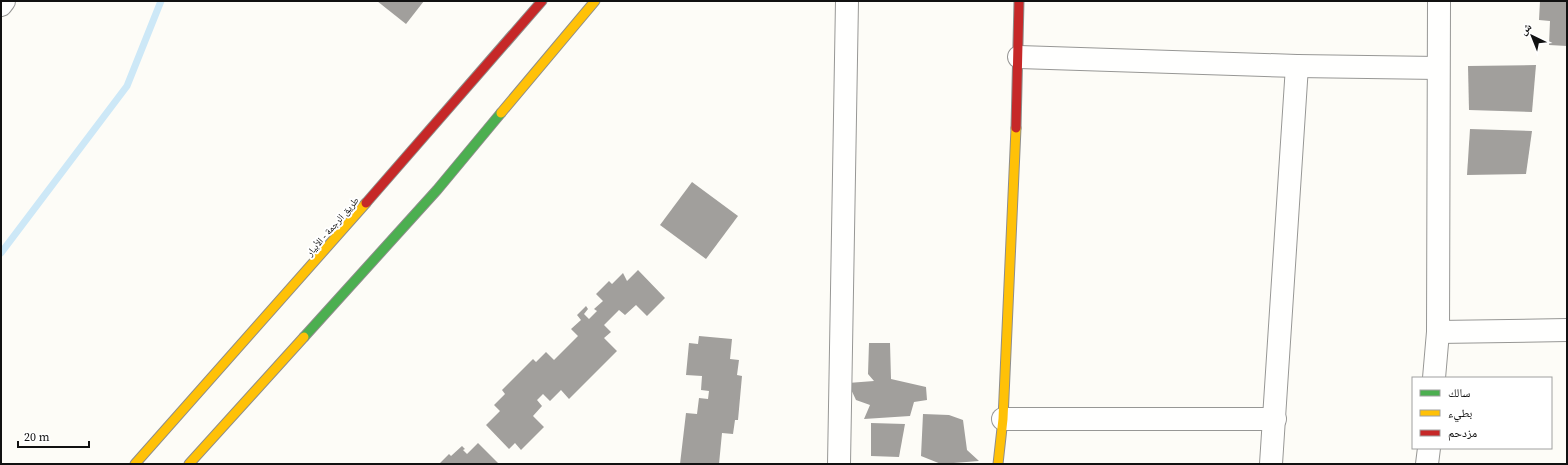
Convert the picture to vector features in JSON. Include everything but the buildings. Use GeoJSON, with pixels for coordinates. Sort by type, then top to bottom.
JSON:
{"type":"FeatureCollection","features":[{"type":"Feature","properties":{"kind":"main road","name":"طريق الرجمة - الأبيار"},"geometry":{"type":"LineString","coordinates":[[135,464],[289,292],[542,1]]}},
{"type":"Feature","properties":{"kind":"main road"},"geometry":{"type":"LineString","coordinates":[[189,464],[437,190],[595,1]]}},
{"type":"Feature","properties":{"kind":"main road"},"geometry":{"type":"LineString","coordinates":[[998,464],[1003,419],[1019,57],[1019,1]]}},
{"type":"Feature","properties":{"kind":"street"},"geometry":{"type":"LineString","coordinates":[[1,5],[4,1]]}},
{"type":"Feature","properties":{"kind":"street"},"geometry":{"type":"LineString","coordinates":[[838,464],[847,1]]}},
{"type":"Feature","properties":{"kind":"street"},"geometry":{"type":"LineString","coordinates":[[1434,377],[1438,332],[1439,1]]}},
{"type":"Feature","properties":{"kind":"street"},"geometry":{"type":"LineString","coordinates":[[1019,57],[1297,66],[1438,68]]}},
{"type":"Feature","properties":{"kind":"street"},"geometry":{"type":"LineString","coordinates":[[1271,464],[1297,66]]}},
{"type":"Feature","properties":{"kind":"street"},"geometry":{"type":"LineString","coordinates":[[1438,332],[1567,330]]}},
{"type":"Feature","properties":{"kind":"street"},"geometry":{"type":"LineString","coordinates":[[1003,419],[1275,419]]}},
{"type":"Feature","properties":{"kind":"street"},"geometry":{"type":"LineString","coordinates":[[1427,464],[1429,449]]}},
{"type":"Feature","properties":{"kind":"waterway"},"geometry":{"type":"LineString","coordinates":[[1,253],[127,86],[161,1]]}},
{"type":"Feature","properties":{"kind":"traffic: fast"},"geometry":{"type":"LineString","coordinates":[[304,337],[437,190],[501,113]]}},
{"type":"Feature","properties":{"kind":"traffic: slow"},"geometry":{"type":"LineString","coordinates":[[501,113],[595,1]]}},
{"type":"Feature","properties":{"kind":"traffic: slow"},"geometry":{"type":"LineString","coordinates":[[998,464],[1003,419],[1016,128]]}},
{"type":"Feature","properties":{"kind":"traffic: slow"},"geometry":{"type":"LineString","coordinates":[[135,464],[366,203]]}},
{"type":"Feature","properties":{"kind":"traffic: slow"},"geometry":{"type":"LineString","coordinates":[[189,464],[304,337]]}},
{"type":"Feature","properties":{"kind":"traffic: jam"},"geometry":{"type":"LineString","coordinates":[[366,203],[542,1]]}},
{"type":"Feature","properties":{"kind":"traffic: jam"},"geometry":{"type":"LineString","coordinates":[[1016,128],[1019,1]]}}]}
